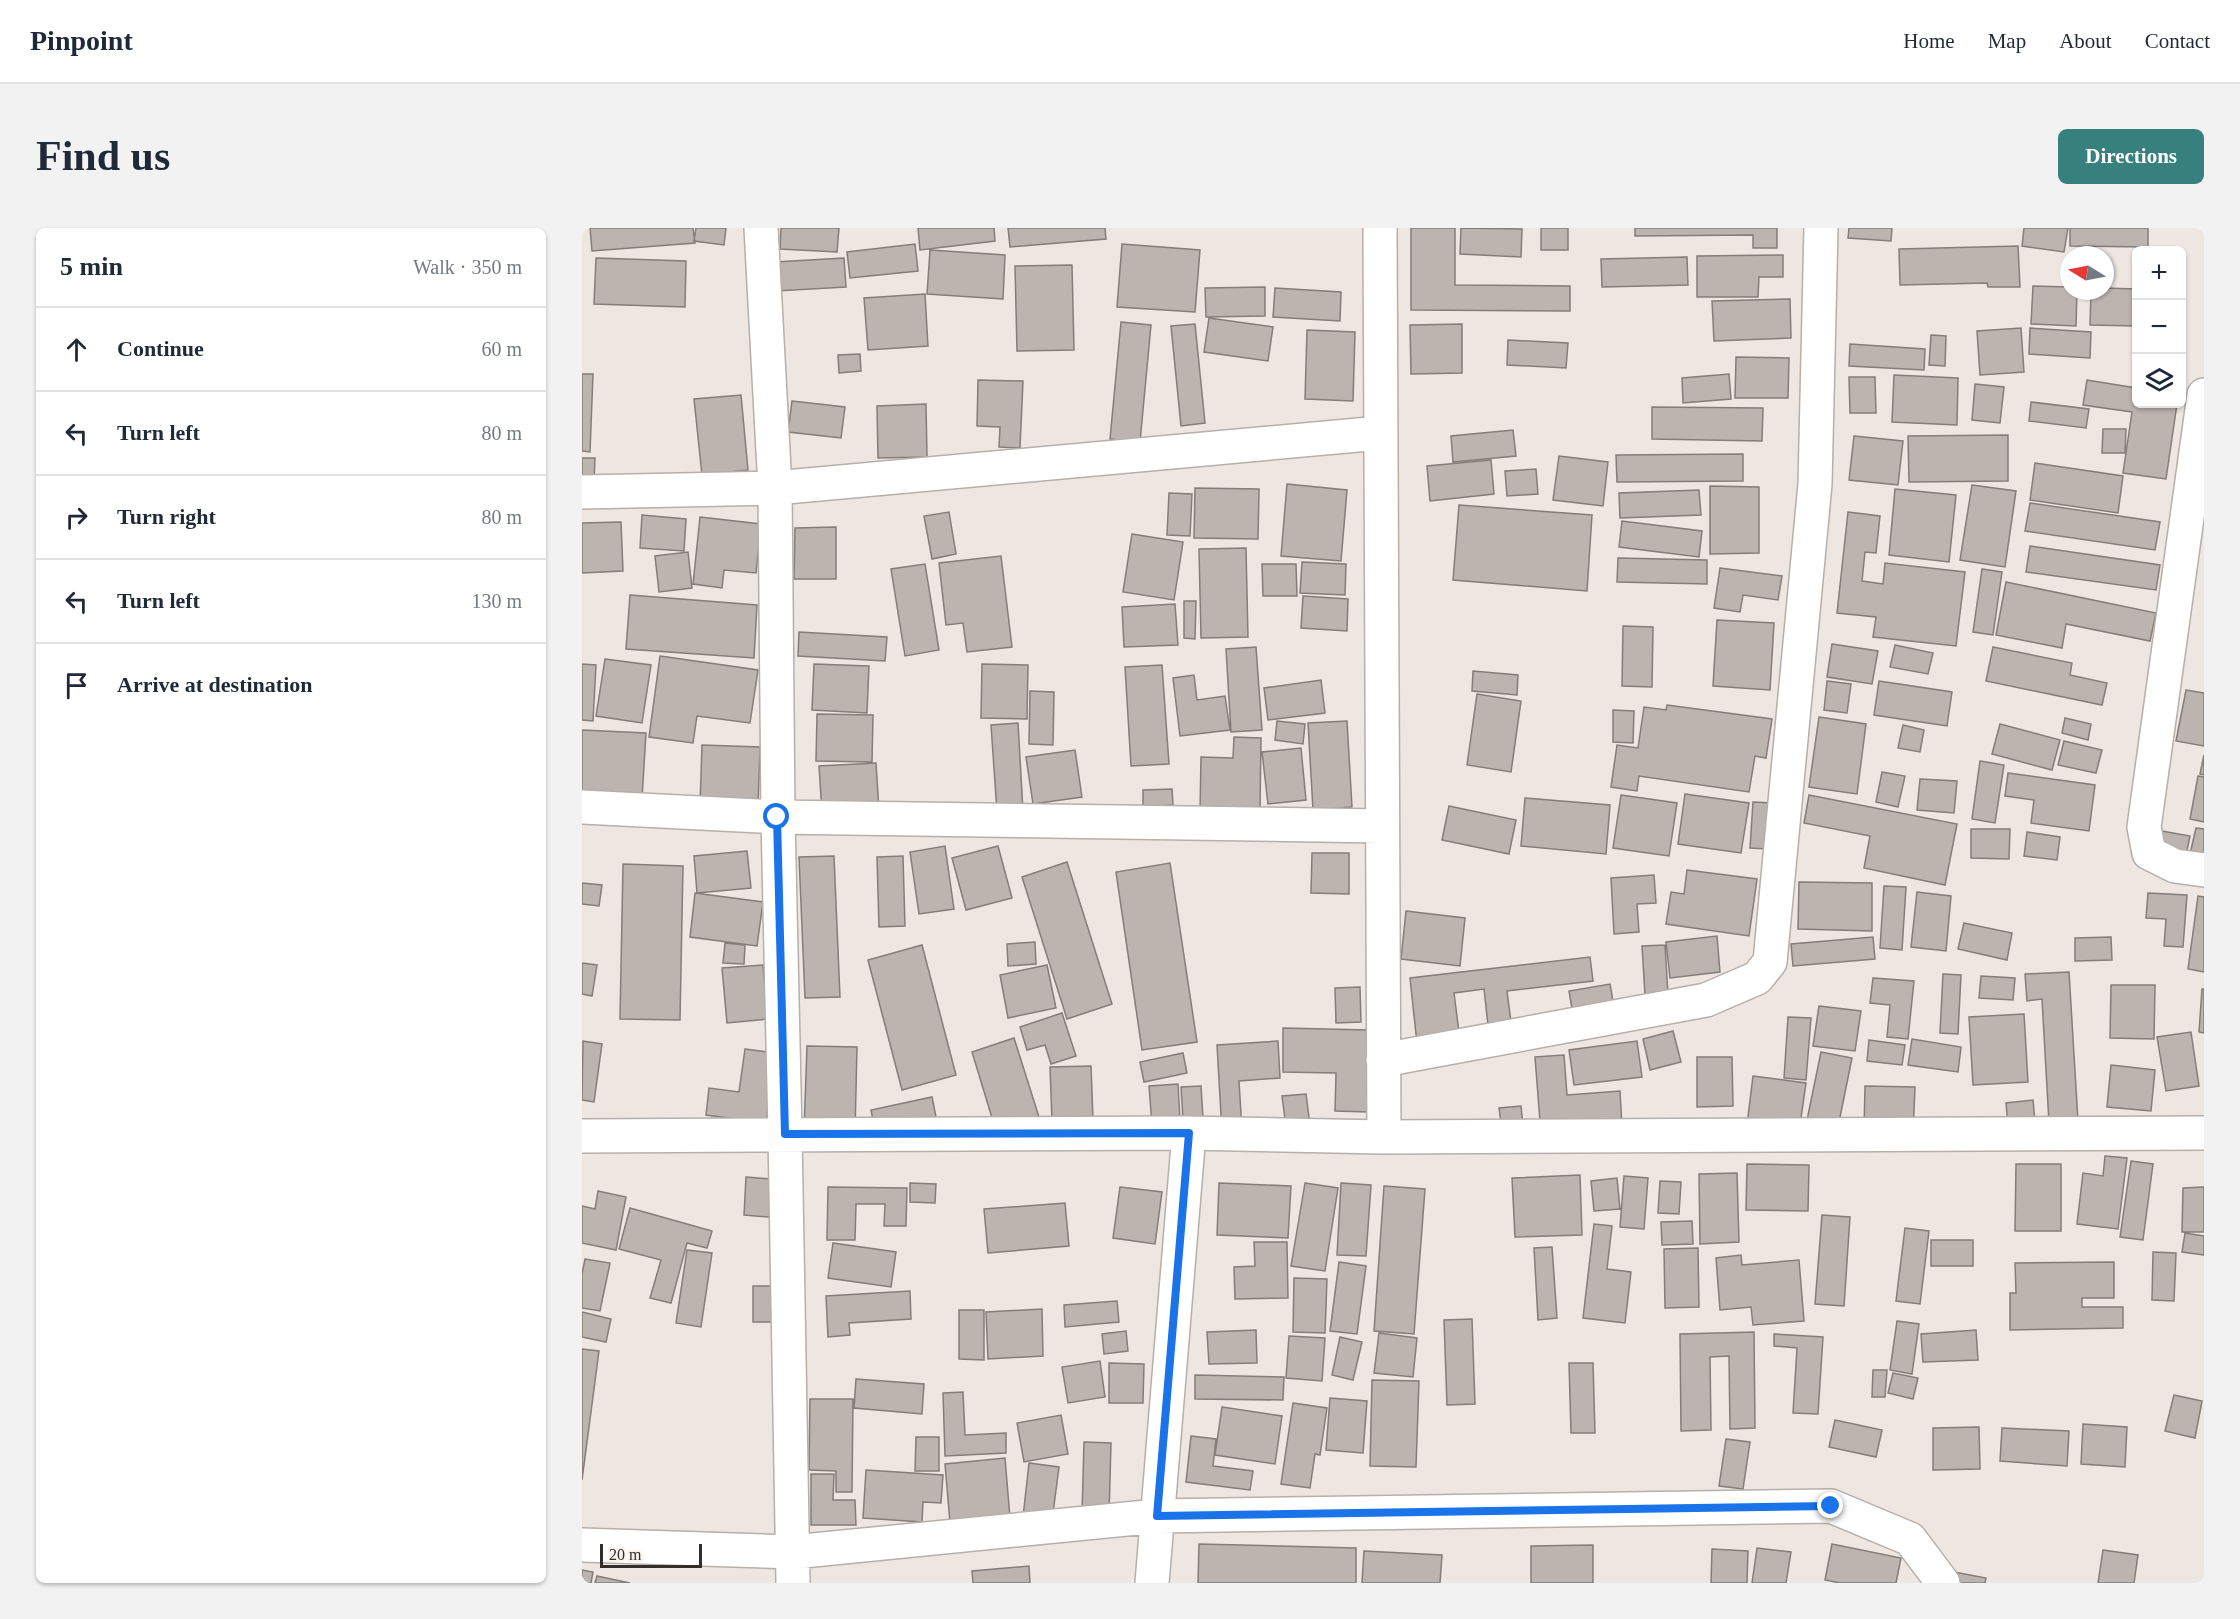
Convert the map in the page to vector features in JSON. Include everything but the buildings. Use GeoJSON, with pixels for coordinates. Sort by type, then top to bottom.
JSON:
{"type":"FeatureCollection","features":[{"type":"Feature","properties":{"kind":"street"},"geometry":{"type":"LineString","coordinates":[[761,228],[775,488],[777,817],[793,1568]]}},
{"type":"Feature","properties":{"kind":"street"},"geometry":{"type":"LineString","coordinates":[[1380,228],[1384,1137]]}},
{"type":"Feature","properties":{"kind":"street"},"geometry":{"type":"LineString","coordinates":[[1383,1060],[1706,1000],[1757,978],[1770,962],[1815,484],[1821,228]]}},
{"type":"Feature","properties":{"kind":"street"},"geometry":{"type":"LineString","coordinates":[[2204,395],[2144,827],[2149,853],[2175,866],[2204,870]]}},
{"type":"Feature","properties":{"kind":"street"},"geometry":{"type":"LineString","coordinates":[[582,492],[775,488],[1380,433]]}},
{"type":"Feature","properties":{"kind":"street"},"geometry":{"type":"LineString","coordinates":[[582,807],[777,817],[1382,826]]}},
{"type":"Feature","properties":{"kind":"street"},"geometry":{"type":"LineString","coordinates":[[1152,1583],[1189,1133]]}},
{"type":"Feature","properties":{"kind":"street"},"geometry":{"type":"LineString","coordinates":[[582,1136],[1189,1133],[1384,1137],[2204,1133]]}},
{"type":"Feature","properties":{"kind":"street"},"geometry":{"type":"LineString","coordinates":[[582,1545],[793,1568],[1157,1516],[1831,1506],[1910,1539],[1942,1583]]}},
{"type":"Feature","properties":{"kind":"route"},"geometry":{"type":"LineString","coordinates":[[777,817],[785,1134],[1189,1133],[1157,1516],[1831,1506]]}}]}
